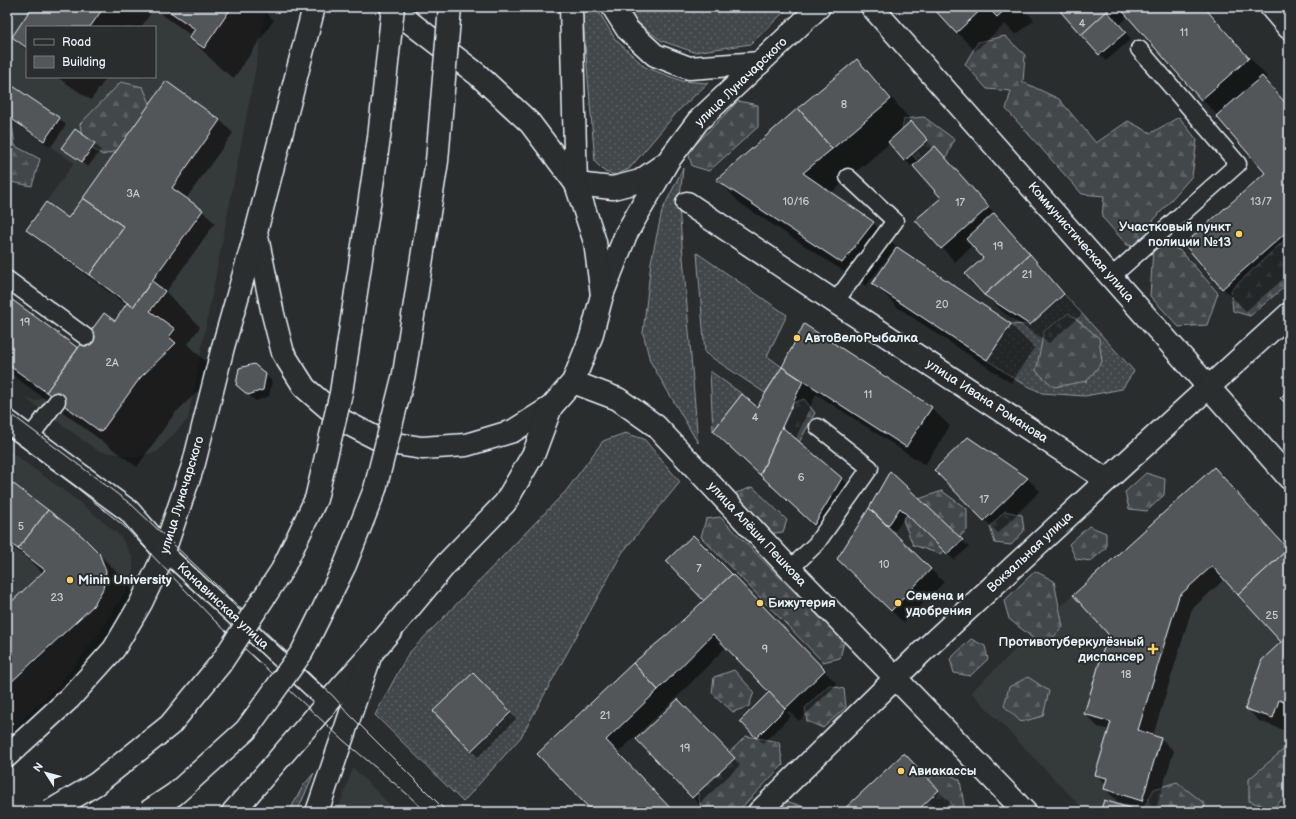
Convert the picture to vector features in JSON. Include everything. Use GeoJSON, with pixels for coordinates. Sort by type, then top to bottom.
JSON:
{"type":"FeatureCollection","features":[{"type":"Feature","properties":{"kind":"street","name":"улица Луначарского"},"geometry":{"type":"LineString","coordinates":[[7,756],[70,698],[114,649],[142,603],[165,552],[194,463],[223,347],[256,232],[314,7]]}},
{"type":"Feature","properties":{"kind":"street"},"geometry":{"type":"LineString","coordinates":[[390,7],[477,74],[530,123],[576,184]]}},
{"type":"Feature","properties":{"kind":"street"},"geometry":{"type":"LineString","coordinates":[[49,812],[96,784],[170,725],[221,663],[282,570],[316,499],[341,394],[379,138],[393,7]]}},
{"type":"Feature","properties":{"kind":"street"},"geometry":{"type":"LineString","coordinates":[[148,812],[175,794],[246,730],[302,652],[345,565],[375,489],[404,374],[437,161],[450,7]]}},
{"type":"Feature","properties":{"kind":"street"},"geometry":{"type":"LineString","coordinates":[[571,7],[576,184],[595,242],[602,295]]}},
{"type":"Feature","properties":{"kind":"street"},"geometry":{"type":"LineString","coordinates":[[613,7],[627,29],[655,55],[689,68],[760,63]]}},
{"type":"Feature","properties":{"kind":"street","name":"улица Луначарского"},"geometry":{"type":"LineString","coordinates":[[551,407],[573,382],[591,337],[602,295],[626,234],[668,161],[698,121],[819,7]]}},
{"type":"Feature","properties":{"kind":"street","name":"Коммунистическая улица"},"geometry":{"type":"LineString","coordinates":[[872,7],[1289,478]]}},
{"type":"Feature","properties":{"kind":"street"},"geometry":{"type":"LineString","coordinates":[[1271,7],[1289,28]]}},
{"type":"Feature","properties":{"kind":"street","name":"улица Луначарского"},"geometry":{"type":"LineString","coordinates":[[576,184],[613,188],[640,181],[668,161]]}},
{"type":"Feature","properties":{"kind":"street","name":"улица Ивана Романова"},"geometry":{"type":"LineString","coordinates":[[687,203],[835,302],[1108,480]]}},
{"type":"Feature","properties":{"kind":"street"},"geometry":{"type":"LineString","coordinates":[[256,232],[273,314],[283,353],[305,388],[343,421],[384,442],[422,448],[466,445],[513,431],[551,407]]}},
{"type":"Feature","properties":{"kind":"street","name":"Вокзальная улица"},"geometry":{"type":"LineString","coordinates":[[759,812],[895,678],[1289,314]]}},
{"type":"Feature","properties":{"kind":"street","name":"улица Алёши Пешкова"},"geometry":{"type":"LineString","coordinates":[[573,382],[618,398],[656,426],[790,569],[1025,812]]}},
{"type":"Feature","properties":{"kind":"street"},"geometry":{"type":"LineString","coordinates":[[233,812],[371,654],[447,563],[505,503],[534,453],[551,407]]}},
{"type":"Feature","properties":{"kind":"street","name":"Канавинская улица"},"geometry":{"type":"LineString","coordinates":[[7,421],[129,511],[165,552]]}},
{"type":"Feature","properties":{"kind":"street"},"geometry":{"type":"LineString","coordinates":[[317,812],[371,654]]}},
{"type":"Feature","properties":{"kind":"lane"},"geometry":{"type":"LineString","coordinates":[[1111,276],[1238,164],[1139,49]]}},
{"type":"Feature","properties":{"kind":"lane"},"geometry":{"type":"LineString","coordinates":[[835,302],[895,221],[848,177]]}},
{"type":"Feature","properties":{"kind":"lane"},"geometry":{"type":"LineString","coordinates":[[7,280],[86,337]]}},
{"type":"Feature","properties":{"kind":"lane"},"geometry":{"type":"LineString","coordinates":[[30,437],[57,400]]}},
{"type":"Feature","properties":{"kind":"lane"},"geometry":{"type":"LineString","coordinates":[[790,569],[816,544],[870,468],[818,427]]}},
{"type":"Feature","properties":{"kind":"lane","name":"Канавинская улица"},"geometry":{"type":"LineString","coordinates":[[165,552],[327,703]]}},
{"type":"Feature","properties":{"kind":"shaded area"},"geometry":{"type":"Polygon","coordinates":[[[7,7],[266,7],[254,77],[188,419],[157,452],[136,457],[98,451],[25,398],[35,401],[41,399],[104,313],[115,321],[127,303],[26,230],[74,163],[7,116],[7,7]]]}},
{"type":"Feature","properties":{"kind":"shaded area"},"geometry":{"type":"Polygon","coordinates":[[[7,449],[82,504],[120,536],[133,558],[133,571],[126,590],[96,637],[57,687],[7,733],[7,449]]]}},
{"type":"Feature","properties":{"kind":"shaded area","name":"Противотуберкулёзный диспансер"},"geometry":{"type":"Polygon","coordinates":[[[1214,467],[1289,549],[1289,805],[1271,798],[1260,812],[1205,812],[1172,790],[1166,812],[1086,812],[971,692],[1073,595],[1214,467]]]}},
{"type":"Feature","properties":{"kind":"shaded area"},"geometry":{"type":"Polygon","coordinates":[[[353,768],[397,812],[337,812],[353,768]]]}},
{"type":"Feature","properties":{"kind":"green space"},"geometry":{"type":"Polygon","coordinates":[[[582,7],[596,7],[615,39],[645,67],[682,81],[708,83],[678,111],[629,169],[615,175],[605,172],[595,162],[582,7]]]}},
{"type":"Feature","properties":{"kind":"green space"},"geometry":{"type":"Polygon","coordinates":[[[628,7],[789,7],[751,44],[694,52],[662,41],[636,22],[628,7]]]}},
{"type":"Feature","properties":{"kind":"green space"},"geometry":{"type":"Polygon","coordinates":[[[1005,36],[1025,55],[1023,82],[1059,99],[1096,143],[1128,121],[1151,133],[1179,117],[1197,140],[1192,176],[1152,222],[1160,242],[1181,251],[1218,293],[1207,325],[1179,327],[1150,296],[1153,249],[1127,245],[1102,217],[1104,196],[1082,194],[1006,109],[1011,91],[987,89],[965,64],[978,42],[1005,36]]]}},
{"type":"Feature","properties":{"kind":"green space"},"geometry":{"type":"Polygon","coordinates":[[[121,82],[143,87],[152,108],[122,149],[103,155],[83,143],[80,124],[121,82]]]}},
{"type":"Feature","properties":{"kind":"green space"},"geometry":{"type":"Polygon","coordinates":[[[738,101],[758,105],[758,127],[709,171],[692,166],[688,152],[738,101]]]}},
{"type":"Feature","properties":{"kind":"green space"},"geometry":{"type":"Polygon","coordinates":[[[924,117],[954,139],[942,169],[922,166],[900,140],[904,119],[924,117]]]}},
{"type":"Feature","properties":{"kind":"green space"},"geometry":{"type":"Polygon","coordinates":[[[7,122],[12,124],[15,146],[40,159],[32,186],[11,182],[7,188],[7,122]]]}},
{"type":"Feature","properties":{"kind":"green space"},"geometry":{"type":"Polygon","coordinates":[[[683,168],[679,207],[698,443],[650,361],[643,333],[651,262],[662,211],[683,168]]]}},
{"type":"Feature","properties":{"kind":"green space"},"geometry":{"type":"Polygon","coordinates":[[[1289,236],[1289,283],[1250,316],[1233,311],[1231,290],[1289,236]]]}},
{"type":"Feature","properties":{"kind":"green space"},"geometry":{"type":"Polygon","coordinates":[[[697,253],[787,315],[767,356],[782,367],[765,393],[705,353],[697,253]]]}},
{"type":"Feature","properties":{"kind":"green space"},"geometry":{"type":"Polygon","coordinates":[[[1064,294],[1134,371],[1122,389],[1085,396],[1042,393],[1018,381],[987,360],[1011,324],[1030,325],[1064,294]]]}},
{"type":"Feature","properties":{"kind":"green space"},"geometry":{"type":"Polygon","coordinates":[[[1069,313],[1099,338],[1102,362],[1087,381],[1054,387],[1036,371],[1044,331],[1069,313]]]}},
{"type":"Feature","properties":{"kind":"green space"},"geometry":{"type":"Polygon","coordinates":[[[710,371],[742,394],[713,431],[710,371]]]}},
{"type":"Feature","properties":{"kind":"green space"},"geometry":{"type":"Polygon","coordinates":[[[804,399],[815,413],[796,448],[784,453],[769,438],[785,406],[804,399]]]}},
{"type":"Feature","properties":{"kind":"green space"},"geometry":{"type":"Polygon","coordinates":[[[625,433],[644,439],[680,482],[622,553],[521,737],[463,802],[375,715],[408,654],[566,491],[603,441],[625,433]],[[473,673],[433,712],[471,751],[511,712],[473,673]]]}},
{"type":"Feature","properties":{"kind":"green space"},"geometry":{"type":"Polygon","coordinates":[[[1146,473],[1165,479],[1164,495],[1147,511],[1129,509],[1125,492],[1146,473]]]}},
{"type":"Feature","properties":{"kind":"green space"},"geometry":{"type":"Polygon","coordinates":[[[753,487],[787,520],[783,532],[767,534],[739,505],[736,493],[753,487]]]}},
{"type":"Feature","properties":{"kind":"green space"},"geometry":{"type":"Polygon","coordinates":[[[942,491],[967,509],[967,530],[940,554],[913,545],[903,520],[916,500],[942,491]]]}},
{"type":"Feature","properties":{"kind":"green space"},"geometry":{"type":"Polygon","coordinates":[[[1005,511],[1022,515],[1024,531],[1011,545],[995,543],[990,527],[1005,511]]]}},
{"type":"Feature","properties":{"kind":"green space"},"geometry":{"type":"Polygon","coordinates":[[[720,517],[844,642],[840,658],[823,662],[701,537],[706,519],[720,517]]]}},
{"type":"Feature","properties":{"kind":"green space"},"geometry":{"type":"Polygon","coordinates":[[[1089,526],[1106,533],[1106,548],[1091,561],[1076,559],[1069,544],[1089,526]]]}},
{"type":"Feature","properties":{"kind":"green space"},"geometry":{"type":"Polygon","coordinates":[[[1035,571],[1054,581],[1063,627],[1044,647],[1009,619],[1004,601],[1035,571]]]}},
{"type":"Feature","properties":{"kind":"green space"},"geometry":{"type":"Polygon","coordinates":[[[971,639],[985,646],[988,659],[970,676],[954,673],[950,659],[971,639]]]}},
{"type":"Feature","properties":{"kind":"green space"},"geometry":{"type":"Polygon","coordinates":[[[734,670],[754,692],[749,706],[733,712],[712,693],[714,677],[734,670]]]}},
{"type":"Feature","properties":{"kind":"green space"},"geometry":{"type":"Polygon","coordinates":[[[1028,677],[1049,691],[1043,716],[1021,722],[1004,706],[1009,687],[1028,677]]]}},
{"type":"Feature","properties":{"kind":"green space"},"geometry":{"type":"Polygon","coordinates":[[[829,685],[844,689],[846,707],[823,728],[807,721],[805,708],[829,685]]]}},
{"type":"Feature","properties":{"kind":"green space"},"geometry":{"type":"Polygon","coordinates":[[[746,736],[779,742],[783,765],[737,812],[702,812],[696,785],[746,736]]]}},
{"type":"Feature","properties":{"kind":"green space"},"geometry":{"type":"Polygon","coordinates":[[[1283,750],[1289,752],[1289,793],[1272,809],[1249,801],[1249,779],[1283,750]]]}},
{"type":"Feature","properties":{"kind":"green space"},"geometry":{"type":"Polygon","coordinates":[[[937,768],[960,780],[965,812],[918,812],[919,795],[937,768]]]}},
{"type":"Feature","properties":{"kind":"green space"},"geometry":{"type":"Polygon","coordinates":[[[314,773],[297,812],[289,812],[303,786],[314,773]]]}},
{"type":"Feature","properties":{"kind":"green space"},"geometry":{"type":"Polygon","coordinates":[[[1177,782],[1205,804],[1204,812],[1142,812],[1154,789],[1177,782]]]}},
{"type":"Feature","properties":{"kind":"green space"},"geometry":{"type":"Polygon","coordinates":[[[786,801],[808,808],[809,812],[774,812],[786,801]]]}},
{"type":"Feature","properties":{"kind":"building"},"geometry":{"type":"Polygon","coordinates":[[[32,7],[104,7],[91,26],[26,26],[26,47],[12,37],[32,7]]]}},
{"type":"Feature","properties":{"kind":"building"},"geometry":{"type":"Polygon","coordinates":[[[163,7],[232,7],[204,48],[189,38],[195,29],[163,7]]]}},
{"type":"Feature","properties":{"kind":"building"},"geometry":{"type":"Polygon","coordinates":[[[932,7],[984,7],[956,33],[932,7]]]}},
{"type":"Feature","properties":{"kind":"building"},"geometry":{"type":"Polygon","coordinates":[[[987,7],[1008,7],[997,17],[987,7]]]}},
{"type":"Feature","properties":{"kind":"building"},"geometry":{"type":"Polygon","coordinates":[[[1064,7],[1112,7],[1081,35],[1060,11],[1064,7]]]}},
{"type":"Feature","properties":{"kind":"building"},"geometry":{"type":"Polygon","coordinates":[[[1119,7],[1204,7],[1249,58],[1201,100],[1119,7]]]}},
{"type":"Feature","properties":{"kind":"building"},"geometry":{"type":"Polygon","coordinates":[[[1107,11],[1126,32],[1099,55],[1081,35],[1107,11]]]}},
{"type":"Feature","properties":{"kind":"building"},"geometry":{"type":"Polygon","coordinates":[[[857,59],[891,99],[832,149],[798,108],[857,59]]]}},
{"type":"Feature","properties":{"kind":"building"},"geometry":{"type":"Polygon","coordinates":[[[1262,76],[1289,107],[1289,230],[1222,289],[1184,244],[1265,173],[1216,116],[1262,76]]]}},
{"type":"Feature","properties":{"kind":"building"},"geometry":{"type":"Polygon","coordinates":[[[166,81],[220,120],[172,188],[203,210],[133,307],[89,275],[124,227],[83,198],[166,81]]]}},
{"type":"Feature","properties":{"kind":"building"},"geometry":{"type":"Polygon","coordinates":[[[7,82],[60,118],[44,141],[7,116],[7,82]]]}},
{"type":"Feature","properties":{"kind":"building"},"geometry":{"type":"Polygon","coordinates":[[[798,108],[832,149],[803,173],[874,222],[842,263],[716,180],[798,108]]]}},
{"type":"Feature","properties":{"kind":"building"},"geometry":{"type":"Polygon","coordinates":[[[911,121],[928,140],[904,161],[888,142],[911,121]]]}},
{"type":"Feature","properties":{"kind":"building"},"geometry":{"type":"Polygon","coordinates":[[[75,129],[95,143],[82,162],[61,148],[75,129]]]}},
{"type":"Feature","properties":{"kind":"building"},"geometry":{"type":"Polygon","coordinates":[[[935,146],[989,207],[941,249],[915,220],[941,198],[913,166],[935,146]]]}},
{"type":"Feature","properties":{"kind":"building"},"geometry":{"type":"Polygon","coordinates":[[[83,198],[124,227],[89,275],[26,230],[46,202],[68,218],[83,198]]]}},
{"type":"Feature","properties":{"kind":"building"},"geometry":{"type":"Polygon","coordinates":[[[994,213],[1030,254],[984,295],[965,274],[983,258],[966,239],[994,213]]]}},
{"type":"Feature","properties":{"kind":"building"},"geometry":{"type":"Polygon","coordinates":[[[897,247],[1011,324],[987,360],[872,284],[897,247]]]}},
{"type":"Feature","properties":{"kind":"building"},"geometry":{"type":"Polygon","coordinates":[[[1030,254],[1064,294],[1030,325],[984,295],[1030,254]]]}},
{"type":"Feature","properties":{"kind":"building"},"geometry":{"type":"Polygon","coordinates":[[[152,281],[165,291],[150,311],[175,329],[169,337],[176,343],[140,378],[101,432],[46,392],[104,313],[115,321],[127,303],[133,307],[152,281]]]}},
{"type":"Feature","properties":{"kind":"building"},"geometry":{"type":"Polygon","coordinates":[[[7,296],[78,348],[46,392],[7,364],[7,296]]]}},
{"type":"Feature","properties":{"kind":"building"},"geometry":{"type":"Polygon","coordinates":[[[804,324],[932,407],[906,447],[782,367],[804,324]]]}},
{"type":"Feature","properties":{"kind":"building"},"geometry":{"type":"Polygon","coordinates":[[[254,364],[266,374],[263,390],[248,395],[236,385],[239,368],[254,364]]]}},
{"type":"Feature","properties":{"kind":"building"},"geometry":{"type":"Polygon","coordinates":[[[782,367],[803,381],[760,475],[713,431],[742,394],[757,407],[782,367]]]}},
{"type":"Feature","properties":{"kind":"building"},"geometry":{"type":"Polygon","coordinates":[[[1289,390],[1289,407],[1280,398],[1289,390]]]}},
{"type":"Feature","properties":{"kind":"building"},"geometry":{"type":"Polygon","coordinates":[[[782,427],[842,478],[814,525],[760,475],[782,427]]]}},
{"type":"Feature","properties":{"kind":"building"},"geometry":{"type":"Polygon","coordinates":[[[968,437],[1028,478],[984,521],[934,470],[968,437]]]}},
{"type":"Feature","properties":{"kind":"building"},"geometry":{"type":"Polygon","coordinates":[[[1214,467],[1288,549],[1238,595],[1212,566],[1179,596],[1138,730],[1161,738],[1142,801],[1104,789],[1107,778],[1095,775],[1111,722],[1084,714],[1108,634],[1073,595],[1214,467]]]}},
{"type":"Feature","properties":{"kind":"building"},"geometry":{"type":"Polygon","coordinates":[[[890,471],[963,540],[947,554],[900,508],[888,526],[869,508],[890,471]]]}},
{"type":"Feature","properties":{"kind":"building"},"geometry":{"type":"Polygon","coordinates":[[[7,479],[48,510],[18,549],[7,541],[7,479]]]}},
{"type":"Feature","properties":{"kind":"building"},"geometry":{"type":"Polygon","coordinates":[[[869,508],[931,569],[891,611],[837,559],[869,508]]]}},
{"type":"Feature","properties":{"kind":"building","name":"Minin University"},"geometry":{"type":"Polygon","coordinates":[[[48,510],[82,536],[99,553],[106,571],[103,589],[93,606],[7,686],[7,606],[45,570],[18,549],[48,510]]]}},
{"type":"Feature","properties":{"kind":"building"},"geometry":{"type":"Polygon","coordinates":[[[693,535],[732,574],[704,601],[666,561],[693,535]]]}},
{"type":"Feature","properties":{"kind":"building"},"geometry":{"type":"Polygon","coordinates":[[[1288,549],[1289,704],[1279,700],[1273,718],[1245,709],[1262,660],[1281,642],[1238,595],[1288,549]]]}},
{"type":"Feature","properties":{"kind":"building"},"geometry":{"type":"Polygon","coordinates":[[[732,574],[825,670],[785,709],[713,634],[658,690],[633,663],[668,634],[732,574]]]}},
{"type":"Feature","properties":{"kind":"building"},"geometry":{"type":"Polygon","coordinates":[[[633,663],[658,690],[606,740],[674,812],[593,812],[537,754],[633,663]]]}},
{"type":"Feature","properties":{"kind":"building"},"geometry":{"type":"Polygon","coordinates":[[[473,673],[511,712],[471,751],[433,711],[473,673]]]}},
{"type":"Feature","properties":{"kind":"building"},"geometry":{"type":"Polygon","coordinates":[[[769,692],[785,709],[756,738],[740,721],[769,692]]]}},
{"type":"Feature","properties":{"kind":"building"},"geometry":{"type":"Polygon","coordinates":[[[678,699],[735,758],[692,798],[636,739],[678,699]]]}},
{"type":"Feature","properties":{"kind":"building"},"geometry":{"type":"Polygon","coordinates":[[[904,753],[939,790],[916,812],[841,812],[904,753]]]}},
{"type":"Feature","properties":{"kind":"building"},"geometry":{"type":"Polygon","coordinates":[[[1104,800],[1142,812],[1100,812],[1104,800]]]}},
{"type":"Feature","properties":{"kind":"tram line"},"geometry":{"type":"LineString","coordinates":[[7,411],[132,505],[333,696],[447,812]]}},
{"type":"Feature","properties":{"kind":"tram line"},"geometry":{"type":"LineString","coordinates":[[7,436],[77,488],[124,526],[214,620],[343,740],[406,793],[426,812]]}},
{"type":"Feature","properties":{"kind":"place","name":"Участковый пункт полиции №13"},"geometry":{"type":"Point","coordinates":[1239,234]}},
{"type":"Feature","properties":{"kind":"place","name":"АвтоВелоРыбалка"},"geometry":{"type":"Point","coordinates":[797,338]}},
{"type":"Feature","properties":{"kind":"place","name":"Minin University"},"geometry":{"type":"Point","coordinates":[70,580]}},
{"type":"Feature","properties":{"kind":"place","name":"Бижутерия"},"geometry":{"type":"Point","coordinates":[760,603]}},
{"type":"Feature","properties":{"kind":"place","name":"Семена и удобрения"},"geometry":{"type":"Point","coordinates":[898,603]}},
{"type":"Feature","properties":{"kind":"place","name":"Противотуберкулёзный диспансер"},"geometry":{"type":"Point","coordinates":[1153,649]}},
{"type":"Feature","properties":{"kind":"place","name":"Авиакассы"},"geometry":{"type":"Point","coordinates":[901,771]}}]}
